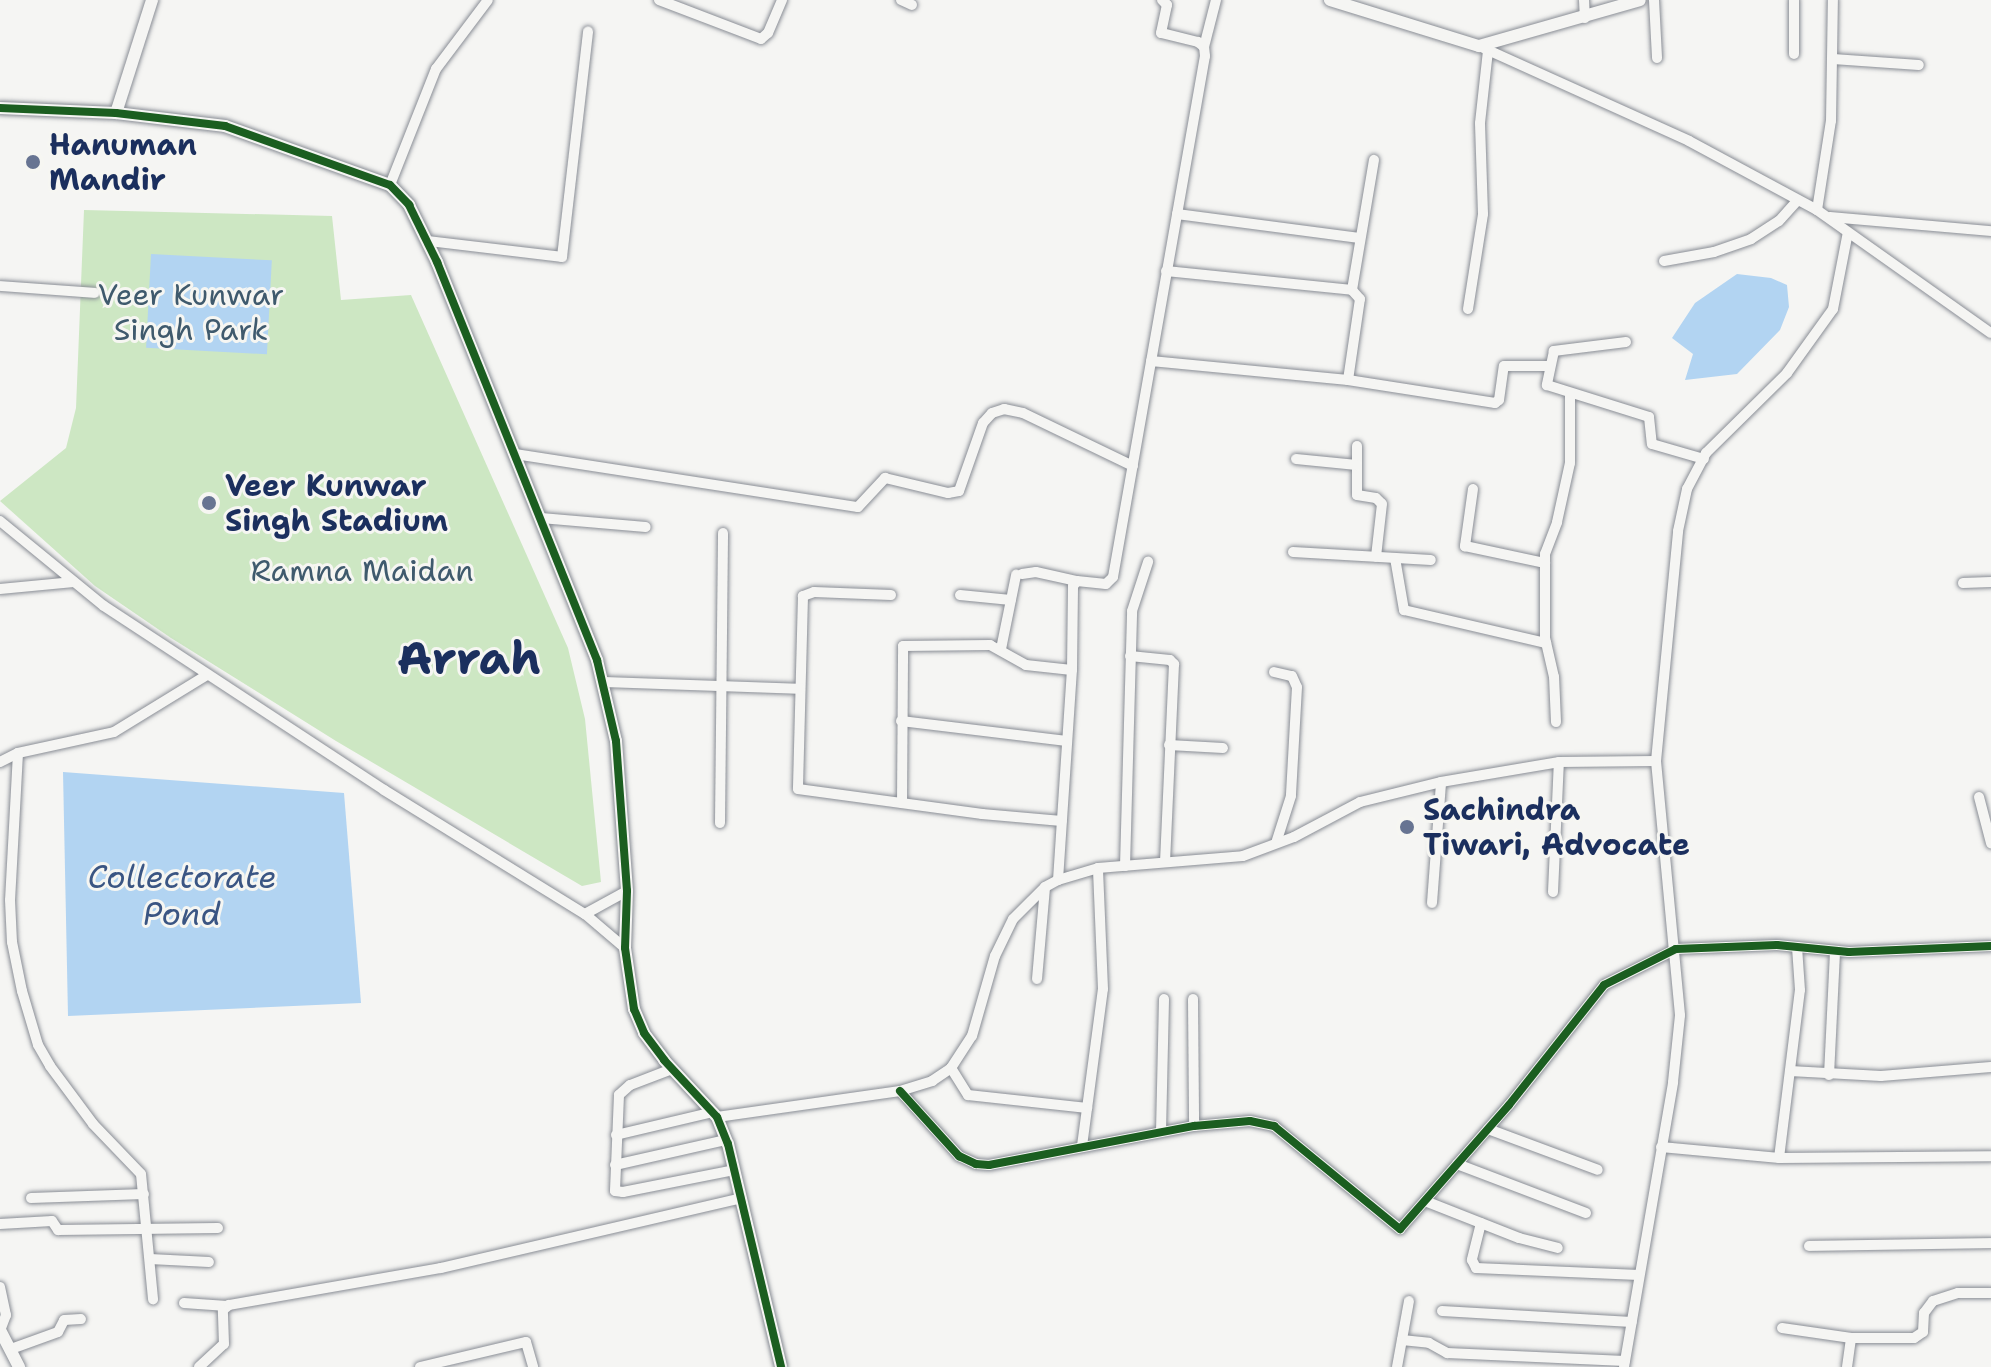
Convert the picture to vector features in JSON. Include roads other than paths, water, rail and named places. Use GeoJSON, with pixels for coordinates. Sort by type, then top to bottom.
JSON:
{"type":"FeatureCollection","features":[{"type":"Feature","properties":{"kind":"street"},"geometry":{"type":"LineString","coordinates":[[116,113],[152,0]]}},
{"type":"Feature","properties":{"kind":"street"},"geometry":{"type":"LineString","coordinates":[[390,185],[436,69],[488,0]]}},
{"type":"Feature","properties":{"kind":"street"},"geometry":{"type":"LineString","coordinates":[[659,0],[761,39],[768,33],[782,0]]}},
{"type":"Feature","properties":{"kind":"street"},"geometry":{"type":"LineString","coordinates":[[1162,0],[1167,5],[1162,34],[1198,42],[1204,47]]}},
{"type":"Feature","properties":{"kind":"street"},"geometry":{"type":"LineString","coordinates":[[1001,649],[1019,575],[1036,572],[1077,581],[1106,584],[1112,581],[1204,47],[1216,0]]}},
{"type":"Feature","properties":{"kind":"street"},"geometry":{"type":"LineString","coordinates":[[1330,0],[1484,48],[1689,141],[1817,210],[1991,333]]}},
{"type":"Feature","properties":{"kind":"street"},"geometry":{"type":"LineString","coordinates":[[1584,0],[1585,18]]}},
{"type":"Feature","properties":{"kind":"street"},"geometry":{"type":"LineString","coordinates":[[1484,48],[1640,0]]}},
{"type":"Feature","properties":{"kind":"street"},"geometry":{"type":"LineString","coordinates":[[1654,0],[1657,58]]}},
{"type":"Feature","properties":{"kind":"street"},"geometry":{"type":"LineString","coordinates":[[1794,0],[1794,54]]}},
{"type":"Feature","properties":{"kind":"street"},"geometry":{"type":"LineString","coordinates":[[1817,210],[1831,121],[1833,0]]}},
{"type":"Feature","properties":{"kind":"street"},"geometry":{"type":"LineString","coordinates":[[428,241],[562,257],[588,31]]}},
{"type":"Feature","properties":{"kind":"street"},"geometry":{"type":"LineString","coordinates":[[1468,309],[1483,214],[1480,123],[1484,48]]}},
{"type":"Feature","properties":{"kind":"street"},"geometry":{"type":"LineString","coordinates":[[1833,59],[1919,65]]}},
{"type":"Feature","properties":{"kind":"street"},"geometry":{"type":"LineString","coordinates":[[0,108],[116,113],[225,126],[390,185],[409,205],[428,241],[597,660],[616,741],[627,891],[625,948],[634,1009],[644,1033],[672,1069],[715,1114],[726,1140],[781,1367]]}},
{"type":"Feature","properties":{"kind":"street"},"geometry":{"type":"LineString","coordinates":[[1352,290],[1374,160]]}},
{"type":"Feature","properties":{"kind":"street"},"geometry":{"type":"LineString","coordinates":[[1664,261],[1714,252],[1751,239],[1779,221],[1798,200]]}},
{"type":"Feature","properties":{"kind":"street"},"geometry":{"type":"LineString","coordinates":[[1177,214],[1359,238]]}},
{"type":"Feature","properties":{"kind":"street"},"geometry":{"type":"LineString","coordinates":[[1827,217],[1991,231]]}},
{"type":"Feature","properties":{"kind":"street"},"geometry":{"type":"LineString","coordinates":[[1402,1340],[1429,1343],[1447,1353],[1625,1364],[1680,1015],[1656,761],[1678,531],[1687,489],[1704,459],[1787,373],[1833,309],[1848,232]]}},
{"type":"Feature","properties":{"kind":"street"},"geometry":{"type":"LineString","coordinates":[[1166,271],[1352,290],[1360,299],[1348,380]]}},
{"type":"Feature","properties":{"kind":"street"},"geometry":{"type":"LineString","coordinates":[[0,286],[95,293]]}},
{"type":"Feature","properties":{"kind":"street"},"geometry":{"type":"LineString","coordinates":[[1626,342],[1555,351],[1549,366],[1547,385],[1622,406],[1649,417],[1652,444],[1704,459]]}},
{"type":"Feature","properties":{"kind":"street"},"geometry":{"type":"LineString","coordinates":[[1151,361],[1348,380],[1495,403],[1499,398],[1504,366],[1549,366]]}},
{"type":"Feature","properties":{"kind":"street"},"geometry":{"type":"LineString","coordinates":[[1556,722],[1554,677],[1546,643],[1545,563],[1570,463],[1570,393]]}},
{"type":"Feature","properties":{"kind":"street"},"geometry":{"type":"LineString","coordinates":[[515,454],[858,507],[885,478],[948,493],[959,491],[983,423],[992,413],[1004,409],[1023,413],[1133,466]]}},
{"type":"Feature","properties":{"kind":"street"},"geometry":{"type":"LineString","coordinates":[[1357,446],[1357,495],[1376,498],[1382,504],[1376,557]]}},
{"type":"Feature","properties":{"kind":"street"},"geometry":{"type":"LineString","coordinates":[[1296,459],[1357,465]]}},
{"type":"Feature","properties":{"kind":"street"},"geometry":{"type":"LineString","coordinates":[[1473,489],[1465,546],[1545,563]]}},
{"type":"Feature","properties":{"kind":"street"},"geometry":{"type":"LineString","coordinates":[[541,518],[646,527]]}},
{"type":"Feature","properties":{"kind":"street"},"geometry":{"type":"LineString","coordinates":[[0,521],[74,582],[207,675],[384,790],[585,914],[625,948]]}},
{"type":"Feature","properties":{"kind":"street"},"geometry":{"type":"LineString","coordinates":[[720,823],[723,533]]}},
{"type":"Feature","properties":{"kind":"street"},"geometry":{"type":"LineString","coordinates":[[1293,552],[1431,560]]}},
{"type":"Feature","properties":{"kind":"street"},"geometry":{"type":"LineString","coordinates":[[1395,558],[1400,602],[1404,610],[1546,643]]}},
{"type":"Feature","properties":{"kind":"street"},"geometry":{"type":"LineString","coordinates":[[1125,866],[1133,601],[1148,562]]}},
{"type":"Feature","properties":{"kind":"street"},"geometry":{"type":"LineString","coordinates":[[1058,880],[1072,670],[1073,593],[1077,581]]}},
{"type":"Feature","properties":{"kind":"street"},"geometry":{"type":"LineString","coordinates":[[0,589],[74,582]]}},
{"type":"Feature","properties":{"kind":"street"},"geometry":{"type":"LineString","coordinates":[[1963,583],[1991,582]]}},
{"type":"Feature","properties":{"kind":"street"},"geometry":{"type":"LineString","coordinates":[[891,595],[804,594],[798,789],[1062,821]]}},
{"type":"Feature","properties":{"kind":"street"},"geometry":{"type":"LineString","coordinates":[[960,595],[1011,600]]}},
{"type":"Feature","properties":{"kind":"street"},"geometry":{"type":"LineString","coordinates":[[902,803],[901,653],[905,644],[985,644],[1001,649],[1026,665],[1072,670]]}},
{"type":"Feature","properties":{"kind":"street"},"geometry":{"type":"LineString","coordinates":[[1130,656],[1170,660],[1174,664],[1165,862]]}},
{"type":"Feature","properties":{"kind":"street"},"geometry":{"type":"LineString","coordinates":[[1274,672],[1292,676],[1297,687],[1291,796],[1276,843]]}},
{"type":"Feature","properties":{"kind":"street"},"geometry":{"type":"LineString","coordinates":[[0,762],[18,753],[114,732],[207,675]]}},
{"type":"Feature","properties":{"kind":"street"},"geometry":{"type":"LineString","coordinates":[[602,682],[800,689]]}},
{"type":"Feature","properties":{"kind":"street"},"geometry":{"type":"LineString","coordinates":[[901,721],[1067,741]]}},
{"type":"Feature","properties":{"kind":"street"},"geometry":{"type":"LineString","coordinates":[[1169,745],[1223,748]]}},
{"type":"Feature","properties":{"kind":"street"},"geometry":{"type":"LineString","coordinates":[[18,753],[11,856],[12,942],[30,1023],[38,1045],[65,1087],[93,1124],[138,1169],[144,1194],[153,1299]]}},
{"type":"Feature","properties":{"kind":"street"},"geometry":{"type":"LineString","coordinates":[[616,1135],[715,1114],[900,1091],[932,1081],[951,1068],[972,1036],[995,956],[1013,919],[1045,887],[1058,880],[1098,868],[1243,856],[1360,802],[1441,782],[1559,762],[1656,761]]}},
{"type":"Feature","properties":{"kind":"street"},"geometry":{"type":"LineString","coordinates":[[1553,892],[1559,762]]}},
{"type":"Feature","properties":{"kind":"street"},"geometry":{"type":"LineString","coordinates":[[1432,903],[1441,782]]}},
{"type":"Feature","properties":{"kind":"street"},"geometry":{"type":"LineString","coordinates":[[1979,797],[1991,843]]}},
{"type":"Feature","properties":{"kind":"street"},"geometry":{"type":"LineString","coordinates":[[1082,1146],[1103,989],[1098,868]]}},
{"type":"Feature","properties":{"kind":"street"},"geometry":{"type":"LineString","coordinates":[[1037,979],[1045,887]]}},
{"type":"Feature","properties":{"kind":"street"},"geometry":{"type":"LineString","coordinates":[[585,914],[627,891]]}},
{"type":"Feature","properties":{"kind":"street"},"geometry":{"type":"LineString","coordinates":[[900,1091],[959,1156],[976,1164],[1194,1126],[1250,1121],[1274,1126],[1400,1229],[1488,1129],[1604,985],[1676,949],[1797,947],[1835,951],[1991,946]]}},
{"type":"Feature","properties":{"kind":"street"},"geometry":{"type":"LineString","coordinates":[[1779,1158],[1800,990],[1797,947]]}},
{"type":"Feature","properties":{"kind":"street"},"geometry":{"type":"LineString","coordinates":[[1829,1075],[1835,951]]}},
{"type":"Feature","properties":{"kind":"street"},"geometry":{"type":"LineString","coordinates":[[1161,1132],[1164,999]]}},
{"type":"Feature","properties":{"kind":"street"},"geometry":{"type":"LineString","coordinates":[[1193,999],[1194,1126]]}},
{"type":"Feature","properties":{"kind":"street"},"geometry":{"type":"LineString","coordinates":[[1790,1071],[1881,1076],[1991,1067]]}},
{"type":"Feature","properties":{"kind":"street"},"geometry":{"type":"LineString","coordinates":[[951,1068],[968,1095],[1087,1108]]}},
{"type":"Feature","properties":{"kind":"street"},"geometry":{"type":"LineString","coordinates":[[672,1069],[622,1091],[618,1101],[614,1188],[619,1193],[734,1170]]}},
{"type":"Feature","properties":{"kind":"street"},"geometry":{"type":"LineString","coordinates":[[1488,1129],[1598,1170]]}},
{"type":"Feature","properties":{"kind":"street"},"geometry":{"type":"LineString","coordinates":[[615,1165],[726,1140]]}},
{"type":"Feature","properties":{"kind":"street"},"geometry":{"type":"LineString","coordinates":[[1661,1147],[1779,1158],[1991,1156]]}},
{"type":"Feature","properties":{"kind":"street"},"geometry":{"type":"LineString","coordinates":[[1457,1164],[1586,1213]]}},
{"type":"Feature","properties":{"kind":"street"},"geometry":{"type":"LineString","coordinates":[[31,1198],[144,1194]]}},
{"type":"Feature","properties":{"kind":"street"},"geometry":{"type":"LineString","coordinates":[[184,1303],[227,1306],[441,1268],[741,1198]]}},
{"type":"Feature","properties":{"kind":"street"},"geometry":{"type":"LineString","coordinates":[[1425,1201],[1558,1248]]}},
{"type":"Feature","properties":{"kind":"street"},"geometry":{"type":"LineString","coordinates":[[0,1224],[52,1221],[58,1230],[218,1228]]}},
{"type":"Feature","properties":{"kind":"street"},"geometry":{"type":"LineString","coordinates":[[1481,1223],[1472,1260],[1476,1268],[1639,1275]]}},
{"type":"Feature","properties":{"kind":"street"},"geometry":{"type":"LineString","coordinates":[[1809,1246],[1991,1243]]}},
{"type":"Feature","properties":{"kind":"street"},"geometry":{"type":"LineString","coordinates":[[150,1259],[209,1262]]}},
{"type":"Feature","properties":{"kind":"street"},"geometry":{"type":"LineString","coordinates":[[0,1287],[6,1315],[0,1330],[19,1367]]}},
{"type":"Feature","properties":{"kind":"street"},"geometry":{"type":"LineString","coordinates":[[1782,1328],[1851,1338],[1914,1338],[1923,1332],[1924,1313],[1933,1301],[1958,1293],[1991,1293]]}},
{"type":"Feature","properties":{"kind":"street"},"geometry":{"type":"LineString","coordinates":[[1397,1367],[1409,1301]]}},
{"type":"Feature","properties":{"kind":"street"},"geometry":{"type":"LineString","coordinates":[[199,1367],[224,1344],[223,1310],[227,1306]]}},
{"type":"Feature","properties":{"kind":"street"},"geometry":{"type":"LineString","coordinates":[[1442,1311],[1632,1322]]}},
{"type":"Feature","properties":{"kind":"street"},"geometry":{"type":"LineString","coordinates":[[11,1349],[58,1332],[62,1321],[81,1319]]}},
{"type":"Feature","properties":{"kind":"street"},"geometry":{"type":"LineString","coordinates":[[1847,1367],[1851,1338]]}},
{"type":"Feature","properties":{"kind":"street"},"geometry":{"type":"LineString","coordinates":[[420,1367],[524,1342],[528,1343],[533,1367]]}},
{"type":"Feature","properties":{"kind":"water"},"geometry":{"type":"Polygon","coordinates":[[[151,254],[272,260],[267,354],[146,348],[151,254]]]}},
{"type":"Feature","properties":{"kind":"water"},"geometry":{"type":"Polygon","coordinates":[[[1737,274],[1771,278],[1787,285],[1789,307],[1780,330],[1737,374],[1685,380],[1693,354],[1672,338],[1695,303],[1737,274]]]}},
{"type":"Feature","properties":{"kind":"water","name":"Collectorate Pond"},"geometry":{"type":"Polygon","coordinates":[[[63,772],[344,793],[361,1003],[68,1016],[63,772]]]}},
{"type":"Feature","properties":{"kind":"place","name":"Hanuman Mandir"},"geometry":{"type":"Point","coordinates":[33,162]}},
{"type":"Feature","properties":{"kind":"place","name":"Veer Kunwar Singh Stadium"},"geometry":{"type":"Point","coordinates":[209,503]}},
{"type":"Feature","properties":{"kind":"place","name":"Sachindra Tiwari, Advocate"},"geometry":{"type":"Point","coordinates":[1407,827]}},
{"type":"Feature","properties":{"kind":"district","name":"Arrah"},"geometry":{"type":"Point","coordinates":[469,658]}},
{"type":"Feature","properties":{"kind":"park label","name":"Veer Kunwar Singh Park"},"geometry":{"type":"Point","coordinates":[191,312]}},
{"type":"Feature","properties":{"kind":"park label","name":"Ramna Maidan"},"geometry":{"type":"Point","coordinates":[362,571]}}]}
